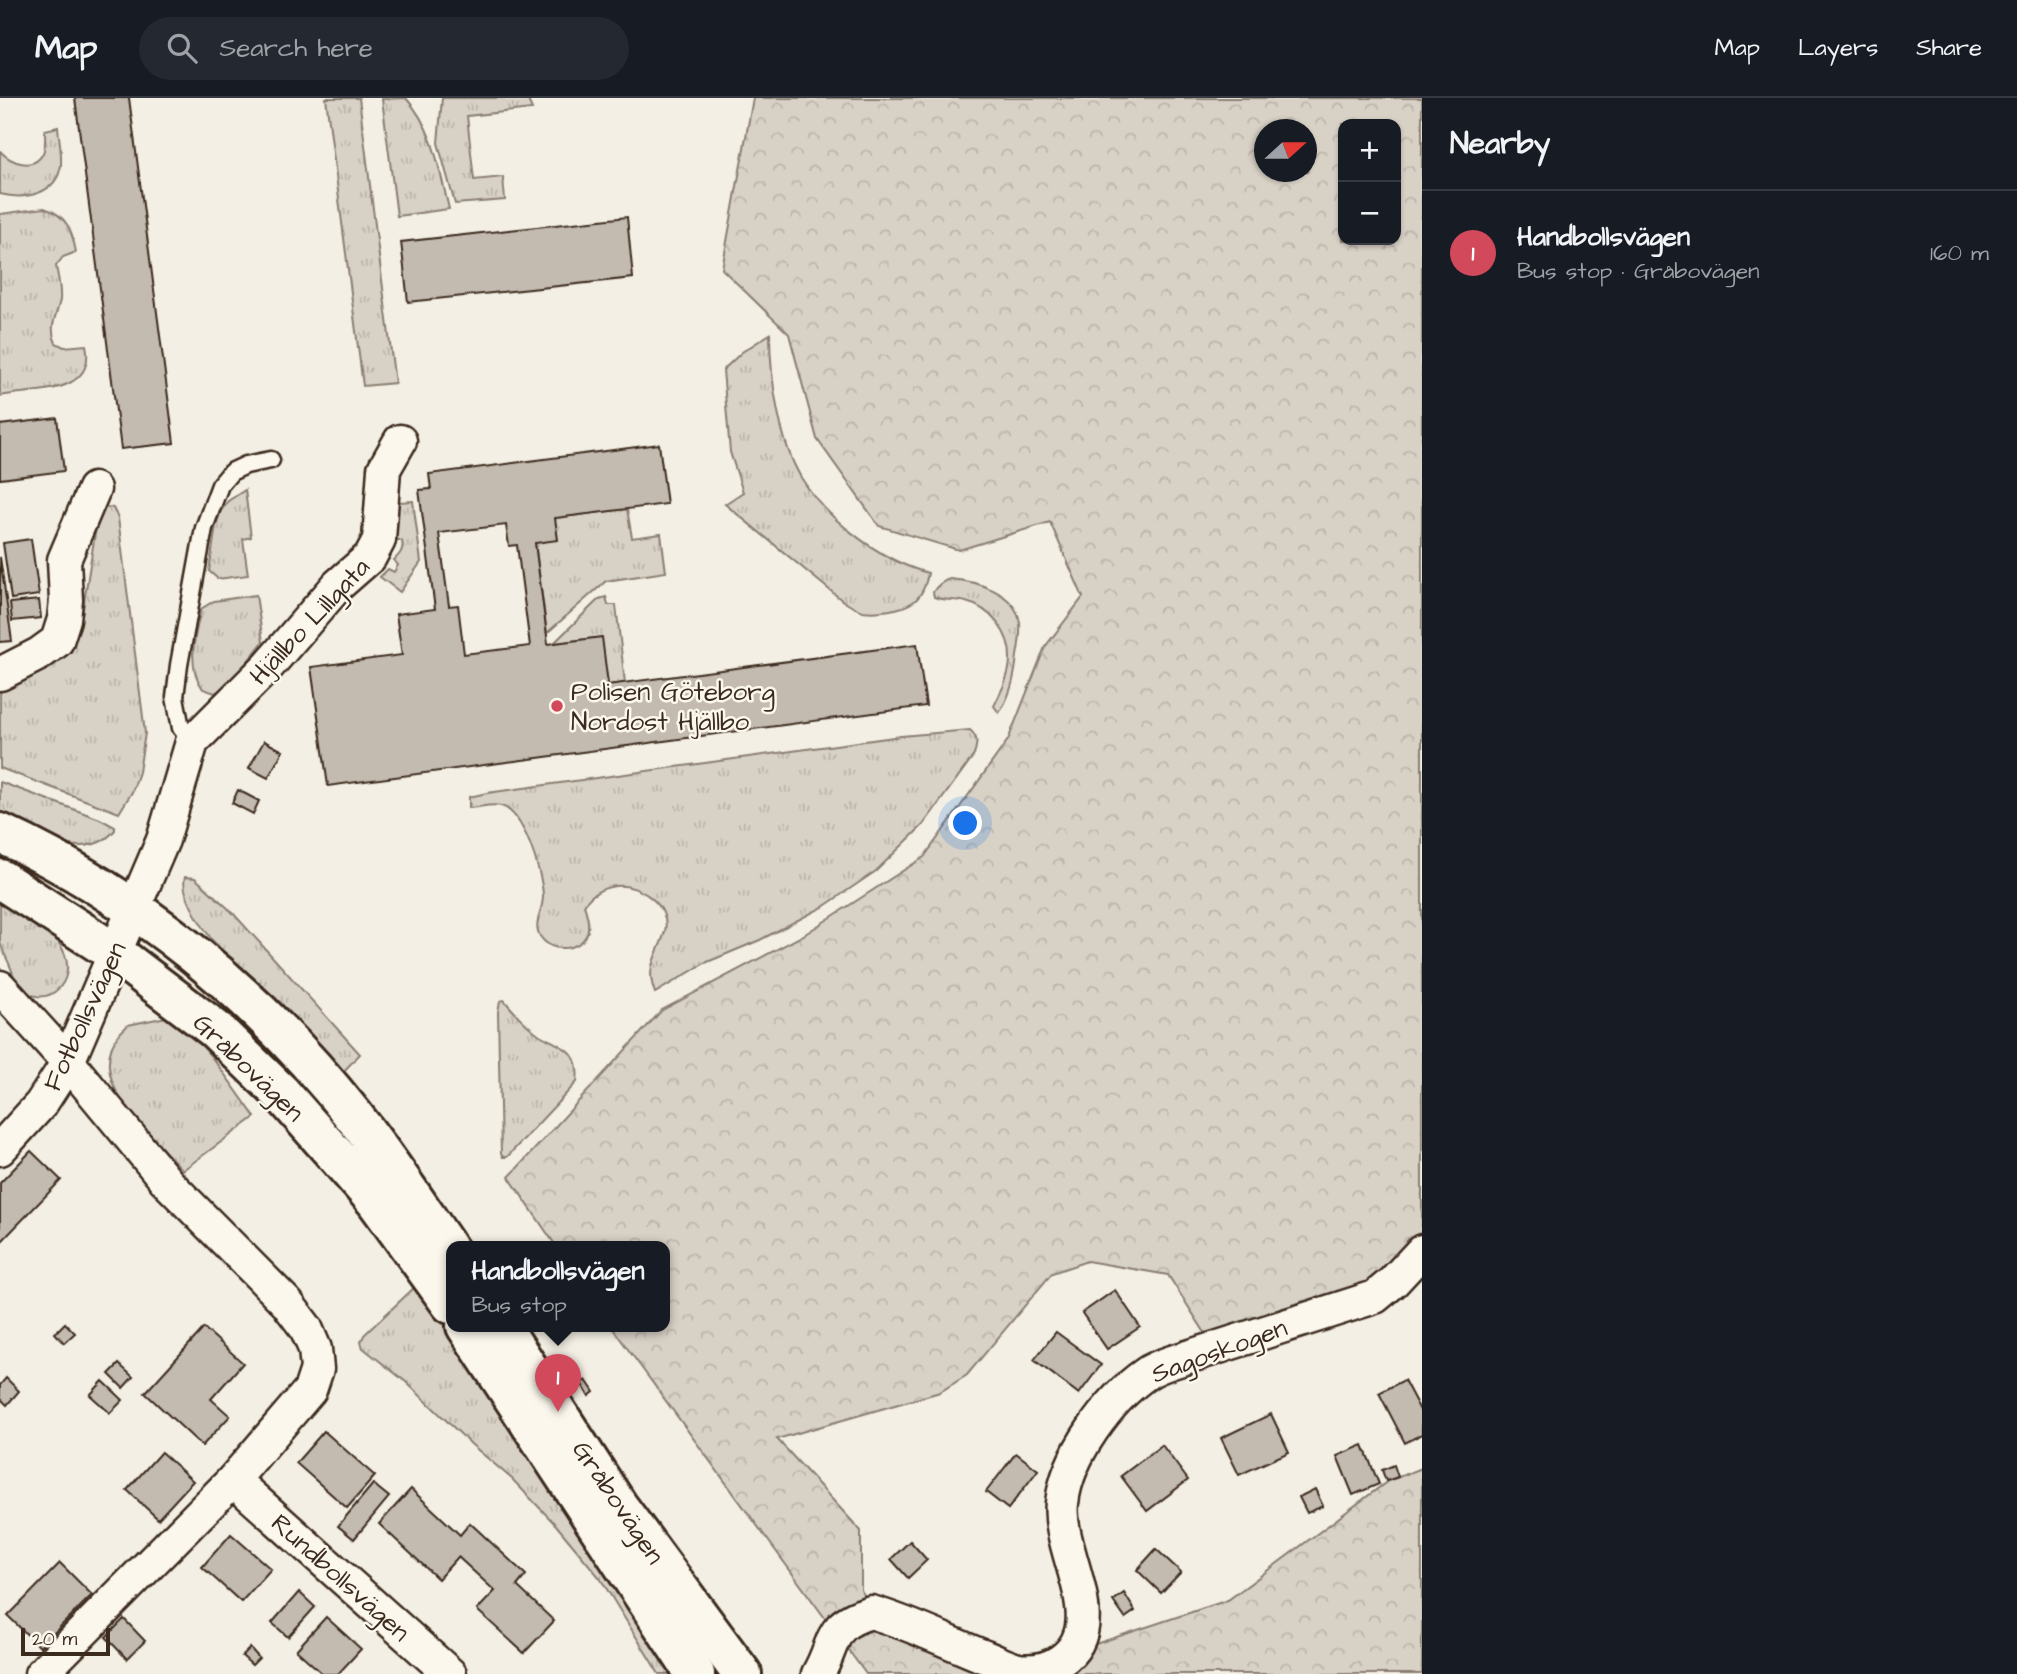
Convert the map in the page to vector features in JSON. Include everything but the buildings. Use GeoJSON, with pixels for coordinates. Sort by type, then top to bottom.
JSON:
{"type":"FeatureCollection","features":[{"type":"Feature","properties":{"kind":"main road","name":"Gråbovägen"},"geometry":{"type":"LineString","coordinates":[[0,833],[50,856],[173,937],[213,970],[294,1047],[352,1113],[446,1246]]}},
{"type":"Feature","properties":{"kind":"main road","name":"Gråbovägen"},"geometry":{"type":"LineString","coordinates":[[0,879],[115,953],[216,1030],[282,1094],[376,1201],[446,1297]]}},
{"type":"Feature","properties":{"kind":"main road","name":"Gråbovägen"},"geometry":{"type":"LineString","coordinates":[[470,1332],[695,1674]]}},
{"type":"Feature","properties":{"kind":"main road","name":"Gråbovägen"},"geometry":{"type":"LineString","coordinates":[[505,1332],[618,1506],[742,1674]]}},
{"type":"Feature","properties":{"kind":"street","name":"Hjällbo Lillgata"},"geometry":{"type":"LineString","coordinates":[[133,910],[163,840],[192,742],[268,666],[338,585],[370,557],[379,540],[384,469],[400,441]]}},
{"type":"Feature","properties":{"kind":"street"},"geometry":{"type":"LineString","coordinates":[[0,674],[39,654],[57,641],[64,619],[66,600],[64,560],[94,489]]}},
{"type":"Feature","properties":{"kind":"street","name":"Fotbollsvägen"},"geometry":{"type":"LineString","coordinates":[[0,1149],[41,1104],[68,1062],[133,910]]}},
{"type":"Feature","properties":{"kind":"street"},"geometry":{"type":"LineString","coordinates":[[0,987],[68,1062],[168,1183],[287,1303],[306,1328],[315,1349],[317,1369],[310,1390],[233,1480],[41,1674]]}},
{"type":"Feature","properties":{"kind":"street","name":"Sagoskogen"},"geometry":{"type":"LineString","coordinates":[[818,1674],[828,1647],[841,1626],[857,1616],[871,1612],[887,1616],[1017,1670],[1049,1668],[1070,1654],[1079,1640],[1083,1623],[1081,1598],[1061,1521],[1062,1502],[1076,1454],[1127,1388],[1150,1371],[1172,1362],[1375,1297],[1422,1251]]}},
{"type":"Feature","properties":{"kind":"street","name":"Rundbollsvägen"},"geometry":{"type":"LineString","coordinates":[[233,1480],[450,1674]]}},
{"type":"Feature","properties":{"kind":"lane"},"geometry":{"type":"LineString","coordinates":[[192,742],[181,728],[176,697],[179,665],[204,528],[220,485],[232,472],[246,464],[271,460]]}},
{"type":"Feature","properties":{"kind":"green space"},"geometry":{"type":"Polygon","coordinates":[[[326,98],[359,98],[395,383],[363,386],[326,98]]]}},
{"type":"Feature","properties":{"kind":"green space"},"geometry":{"type":"Polygon","coordinates":[[[406,98],[429,136],[449,209],[397,216],[382,99],[406,98]]]}},
{"type":"Feature","properties":{"kind":"green space"},"geometry":{"type":"Polygon","coordinates":[[[442,98],[527,98],[532,109],[467,116],[474,180],[503,177],[505,200],[455,204],[438,143],[442,98]]]}},
{"type":"Feature","properties":{"kind":"green space"},"geometry":{"type":"Polygon","coordinates":[[[753,98],[1422,98],[1422,1240],[1377,1286],[1209,1339],[1168,1275],[1087,1261],[1052,1273],[967,1375],[940,1392],[777,1439],[861,1531],[861,1590],[886,1632],[1038,1663],[1228,1600],[1388,1481],[1422,1468],[1422,1674],[866,1674],[615,1332],[670,1332],[670,1241],[553,1241],[509,1177],[662,1010],[802,936],[924,857],[1008,740],[1045,647],[1083,597],[1050,522],[959,550],[879,526],[817,439],[789,334],[722,269],[753,98]]]}},
{"type":"Feature","properties":{"kind":"green space"},"geometry":{"type":"Polygon","coordinates":[[[58,127],[61,165],[53,183],[38,193],[29,195],[0,194],[0,151],[10,159],[22,163],[34,162],[44,151],[45,130],[58,127]]]}},
{"type":"Feature","properties":{"kind":"green space"},"geometry":{"type":"Polygon","coordinates":[[[44,208],[63,219],[73,237],[76,252],[63,257],[56,266],[60,300],[53,326],[54,337],[56,343],[64,347],[86,345],[87,362],[82,373],[72,382],[44,390],[0,396],[0,214],[44,208]]]}},
{"type":"Feature","properties":{"kind":"green space"},"geometry":{"type":"Polygon","coordinates":[[[770,334],[777,409],[794,464],[813,494],[841,524],[892,559],[928,573],[921,593],[908,605],[875,612],[863,611],[850,605],[725,504],[743,492],[730,452],[723,370],[742,352],[770,334]]]}},
{"type":"Feature","properties":{"kind":"green space"},"geometry":{"type":"Polygon","coordinates":[[[395,479],[399,502],[413,501],[421,562],[400,592],[380,577],[388,569],[394,572],[398,565],[394,560],[402,547],[402,541],[390,537],[395,479]]]}},
{"type":"Feature","properties":{"kind":"green space"},"geometry":{"type":"Polygon","coordinates":[[[245,490],[251,537],[243,539],[248,575],[218,579],[209,571],[216,525],[228,501],[245,490]]]}},
{"type":"Feature","properties":{"kind":"green space"},"geometry":{"type":"Polygon","coordinates":[[[104,507],[113,508],[118,518],[145,733],[139,772],[132,792],[119,813],[0,768],[0,686],[48,666],[67,651],[74,640],[80,627],[98,515],[104,507]]]}},
{"type":"Feature","properties":{"kind":"green space"},"geometry":{"type":"Polygon","coordinates":[[[627,509],[632,538],[661,534],[666,572],[606,581],[547,633],[535,543],[555,518],[627,509]]]}},
{"type":"Feature","properties":{"kind":"green space"},"geometry":{"type":"Polygon","coordinates":[[[950,579],[971,582],[993,590],[1011,603],[1017,612],[1020,631],[1015,671],[1009,693],[999,713],[994,706],[1008,671],[1010,659],[1007,640],[998,623],[984,610],[966,602],[934,597],[936,588],[950,579]]]}},
{"type":"Feature","properties":{"kind":"green space"},"geometry":{"type":"Polygon","coordinates":[[[256,595],[263,642],[228,686],[215,693],[203,689],[193,660],[201,609],[214,601],[256,595]]]}},
{"type":"Feature","properties":{"kind":"green space"},"geometry":{"type":"Polygon","coordinates":[[[606,597],[608,605],[616,605],[625,683],[608,685],[601,637],[554,643],[599,599],[606,597]]]}},
{"type":"Feature","properties":{"kind":"green space"},"geometry":{"type":"Polygon","coordinates":[[[970,730],[976,741],[974,755],[923,825],[876,871],[823,907],[760,940],[705,963],[655,993],[652,967],[666,921],[651,898],[643,892],[624,886],[606,888],[593,895],[584,905],[588,929],[582,941],[566,948],[549,945],[540,936],[537,925],[543,901],[542,885],[530,844],[517,819],[501,806],[469,808],[469,797],[487,793],[901,736],[970,730]]]}},
{"type":"Feature","properties":{"kind":"green space"},"geometry":{"type":"Polygon","coordinates":[[[0,782],[100,819],[115,827],[115,830],[103,840],[89,845],[74,846],[43,837],[0,817],[0,782]]]}},
{"type":"Feature","properties":{"kind":"green space"},"geometry":{"type":"Polygon","coordinates":[[[185,877],[195,878],[232,912],[360,1054],[341,1074],[212,940],[189,900],[184,884],[185,877]]]}},
{"type":"Feature","properties":{"kind":"green space"},"geometry":{"type":"Polygon","coordinates":[[[0,898],[42,926],[62,948],[67,961],[67,973],[63,983],[48,995],[28,993],[15,981],[0,941],[0,898]]]}},
{"type":"Feature","properties":{"kind":"green space"},"geometry":{"type":"Polygon","coordinates":[[[504,1000],[520,1019],[540,1035],[569,1051],[578,1071],[577,1082],[507,1157],[501,1154],[498,1012],[500,1001],[504,1000]]]}},
{"type":"Feature","properties":{"kind":"green space"},"geometry":{"type":"Polygon","coordinates":[[[166,1017],[191,1034],[203,1047],[255,1117],[183,1170],[122,1102],[113,1082],[109,1063],[113,1044],[128,1025],[166,1017]]]}},
{"type":"Feature","properties":{"kind":"green space"},"geometry":{"type":"Polygon","coordinates":[[[416,1286],[446,1325],[446,1332],[451,1332],[465,1353],[679,1674],[659,1674],[600,1578],[556,1525],[512,1479],[406,1382],[363,1348],[361,1342],[364,1335],[416,1286]]]}},
{"type":"Feature","properties":{"kind":"place","name":"Polisen Göteborg Nordost Hjällbo"},"geometry":{"type":"Point","coordinates":[557,706]}},
{"type":"Feature","properties":{"kind":"place","name":"Handbollsvägen"},"geometry":{"type":"Point","coordinates":[558,1412]}}]}
